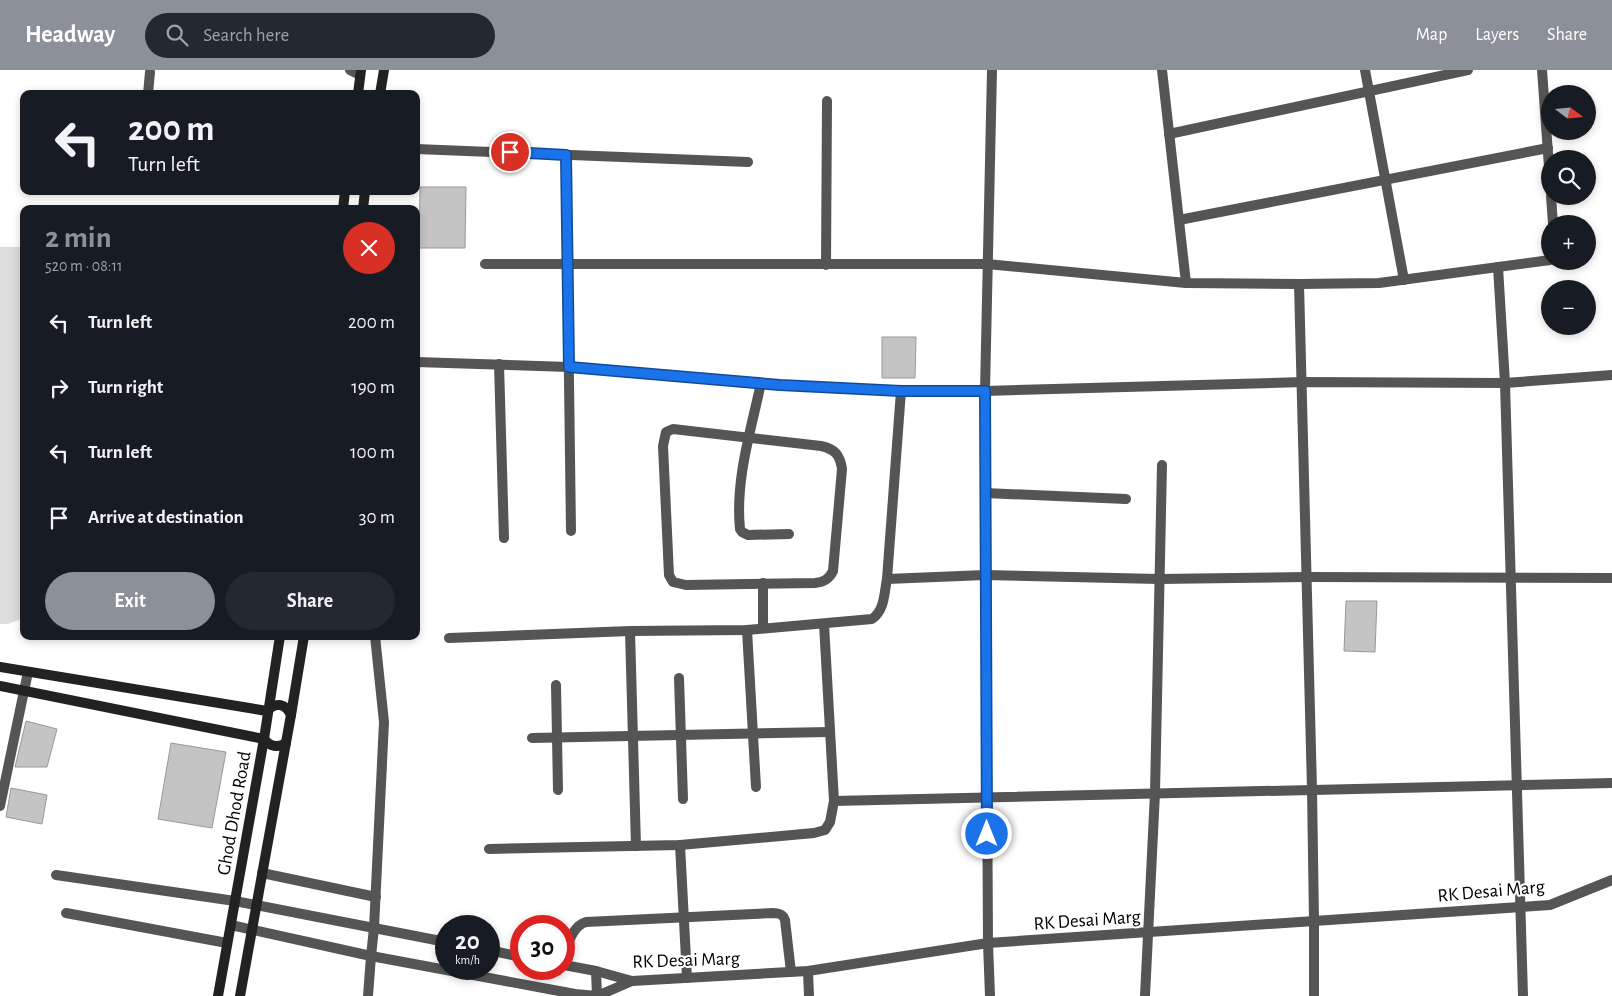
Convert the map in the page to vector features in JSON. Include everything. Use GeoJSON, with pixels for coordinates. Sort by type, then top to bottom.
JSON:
{"type":"FeatureCollection","features":[{"type":"Feature","properties":{"kind":"main road"},"geometry":{"type":"LineString","coordinates":[[381,90],[384,70]]}},
{"type":"Feature","properties":{"kind":"main road"},"geometry":{"type":"LineString","coordinates":[[359,90],[361,72]]}},
{"type":"Feature","properties":{"kind":"main road","name":"Ghod Dhod Road"},"geometry":{"type":"LineString","coordinates":[[218,996],[264,739],[279,640]]}},
{"type":"Feature","properties":{"kind":"main road"},"geometry":{"type":"LineString","coordinates":[[240,996],[292,715],[303,640]]}},
{"type":"Feature","properties":{"kind":"main road"},"geometry":{"type":"LineString","coordinates":[[0,667],[267,711],[271,706],[279,704],[287,707],[292,715]]}},
{"type":"Feature","properties":{"kind":"main road"},"geometry":{"type":"LineString","coordinates":[[0,686],[264,739],[273,746],[281,746],[286,743]]}},
{"type":"Feature","properties":{"kind":"street"},"geometry":{"type":"LineString","coordinates":[[350,70],[361,72]]}},
{"type":"Feature","properties":{"kind":"street"},"geometry":{"type":"LineString","coordinates":[[990,996],[988,944],[985,391],[992,70]]}},
{"type":"Feature","properties":{"kind":"street"},"geometry":{"type":"LineString","coordinates":[[1162,70],[1186,283]]}},
{"type":"Feature","properties":{"kind":"street"},"geometry":{"type":"LineString","coordinates":[[1366,70],[1404,280]]}},
{"type":"Feature","properties":{"kind":"street"},"geometry":{"type":"LineString","coordinates":[[1169,134],[1468,70]]}},
{"type":"Feature","properties":{"kind":"street"},"geometry":{"type":"LineString","coordinates":[[1179,220],[1548,148],[1542,70]]}},
{"type":"Feature","properties":{"kind":"street"},"geometry":{"type":"LineString","coordinates":[[148,90],[150,72]]}},
{"type":"Feature","properties":{"kind":"street"},"geometry":{"type":"LineString","coordinates":[[826,265],[827,101]]}},
{"type":"Feature","properties":{"kind":"street"},"geometry":{"type":"LineString","coordinates":[[420,149],[748,162]]}},
{"type":"Feature","properties":{"kind":"street"},"geometry":{"type":"LineString","coordinates":[[566,155],[571,531]]}},
{"type":"Feature","properties":{"kind":"street"},"geometry":{"type":"LineString","coordinates":[[485,264],[988,264],[1186,283],[1299,284],[1379,283],[1541,261]]}},
{"type":"Feature","properties":{"kind":"street"},"geometry":{"type":"LineString","coordinates":[[1498,267],[1505,384],[1523,996]]}},
{"type":"Feature","properties":{"kind":"street"},"geometry":{"type":"LineString","coordinates":[[1299,284],[1312,790],[1314,996]]}},
{"type":"Feature","properties":{"kind":"street"},"geometry":{"type":"LineString","coordinates":[[420,362],[569,367],[761,383],[901,391],[985,391],[1303,382],[1505,384],[1612,375]]}},
{"type":"Feature","properties":{"kind":"street"},"geometry":{"type":"LineString","coordinates":[[499,364],[504,538]]}},
{"type":"Feature","properties":{"kind":"street"},"geometry":{"type":"LineString","coordinates":[[761,383],[741,483],[740,529],[748,535],[789,534]]}},
{"type":"Feature","properties":{"kind":"street"},"geometry":{"type":"LineString","coordinates":[[449,638],[630,631],[747,630],[872,619],[882,607],[887,579],[901,391]]}},
{"type":"Feature","properties":{"kind":"street"},"geometry":{"type":"LineString","coordinates":[[673,429],[683,429],[750,438],[828,447],[838,455],[842,469],[831,576],[822,582],[815,583],[686,585],[673,582],[669,575],[663,446],[666,432],[673,429]]}},
{"type":"Feature","properties":{"kind":"street"},"geometry":{"type":"LineString","coordinates":[[1145,996],[1155,793],[1162,465]]}},
{"type":"Feature","properties":{"kind":"street"},"geometry":{"type":"LineString","coordinates":[[985,493],[1126,499]]}},
{"type":"Feature","properties":{"kind":"street"},"geometry":{"type":"LineString","coordinates":[[887,579],[986,575],[1159,579],[1307,577],[1612,578]]}},
{"type":"Feature","properties":{"kind":"street"},"geometry":{"type":"LineString","coordinates":[[763,583],[763,628]]}},
{"type":"Feature","properties":{"kind":"street"},"geometry":{"type":"LineString","coordinates":[[490,849],[680,845],[814,834],[825,830],[830,822],[834,801],[824,624]]}},
{"type":"Feature","properties":{"kind":"street"},"geometry":{"type":"LineString","coordinates":[[747,630],[756,787]]}},
{"type":"Feature","properties":{"kind":"street"},"geometry":{"type":"LineString","coordinates":[[630,631],[636,846]]}},
{"type":"Feature","properties":{"kind":"street"},"geometry":{"type":"LineString","coordinates":[[368,996],[376,897],[384,722],[376,640]]}},
{"type":"Feature","properties":{"kind":"street"},"geometry":{"type":"LineString","coordinates":[[0,806],[28,672]]}},
{"type":"Feature","properties":{"kind":"street"},"geometry":{"type":"LineString","coordinates":[[679,678],[683,799]]}},
{"type":"Feature","properties":{"kind":"street"},"geometry":{"type":"LineString","coordinates":[[556,685],[558,790]]}},
{"type":"Feature","properties":{"kind":"street"},"geometry":{"type":"LineString","coordinates":[[532,738],[830,732]]}},
{"type":"Feature","properties":{"kind":"street"},"geometry":{"type":"LineString","coordinates":[[834,801],[1612,783]]}},
{"type":"Feature","properties":{"kind":"street"},"geometry":{"type":"LineString","coordinates":[[680,845],[687,978]]}},
{"type":"Feature","properties":{"kind":"street"},"geometry":{"type":"LineString","coordinates":[[262,873],[376,897]]}},
{"type":"Feature","properties":{"kind":"street"},"geometry":{"type":"LineString","coordinates":[[56,875],[256,904],[435,940]]}},
{"type":"Feature","properties":{"kind":"street","name":"RK Desai Marg"},"geometry":{"type":"LineString","coordinates":[[575,967],[632,981],[808,971],[988,944],[1550,905],[1612,880]]}},
{"type":"Feature","properties":{"kind":"street"},"geometry":{"type":"LineString","coordinates":[[66,913],[227,943]]}},
{"type":"Feature","properties":{"kind":"street"},"geometry":{"type":"LineString","coordinates":[[575,931],[581,924],[586,922],[779,913],[784,916],[785,920],[791,972]]}},
{"type":"Feature","properties":{"kind":"street"},"geometry":{"type":"LineString","coordinates":[[231,925],[370,956],[574,994],[597,996],[632,981]]}},
{"type":"Feature","properties":{"kind":"street"},"geometry":{"type":"LineString","coordinates":[[596,971],[597,996]]}},
{"type":"Feature","properties":{"kind":"street"},"geometry":{"type":"LineString","coordinates":[[808,971],[809,996]]}},
{"type":"Feature","properties":{"kind":"shaded area"},"geometry":{"type":"Polygon","coordinates":[[[0,247],[20,247],[20,620],[8,624],[0,624],[0,247]]]}},
{"type":"Feature","properties":{"kind":"building"},"geometry":{"type":"Polygon","coordinates":[[[420,187],[466,187],[465,248],[420,248],[420,187]]]}},
{"type":"Feature","properties":{"kind":"building"},"geometry":{"type":"Polygon","coordinates":[[[882,337],[916,337],[915,378],[882,378],[882,337]]]}},
{"type":"Feature","properties":{"kind":"building"},"geometry":{"type":"Polygon","coordinates":[[[1346,601],[1377,601],[1375,652],[1344,651],[1346,601]]]}},
{"type":"Feature","properties":{"kind":"building"},"geometry":{"type":"Polygon","coordinates":[[[26,721],[57,729],[47,767],[15,767],[26,721]]]}},
{"type":"Feature","properties":{"kind":"building"},"geometry":{"type":"Polygon","coordinates":[[[171,743],[226,752],[212,828],[158,819],[171,743]]]}},
{"type":"Feature","properties":{"kind":"building"},"geometry":{"type":"Polygon","coordinates":[[[11,788],[47,795],[42,824],[6,817],[11,788]]]}},
{"type":"Feature","properties":{"kind":"route"},"geometry":{"type":"LineString","coordinates":[[510,152],[566,155],[569,367],[780,385],[901,391],[985,391],[987,834]]}}]}
